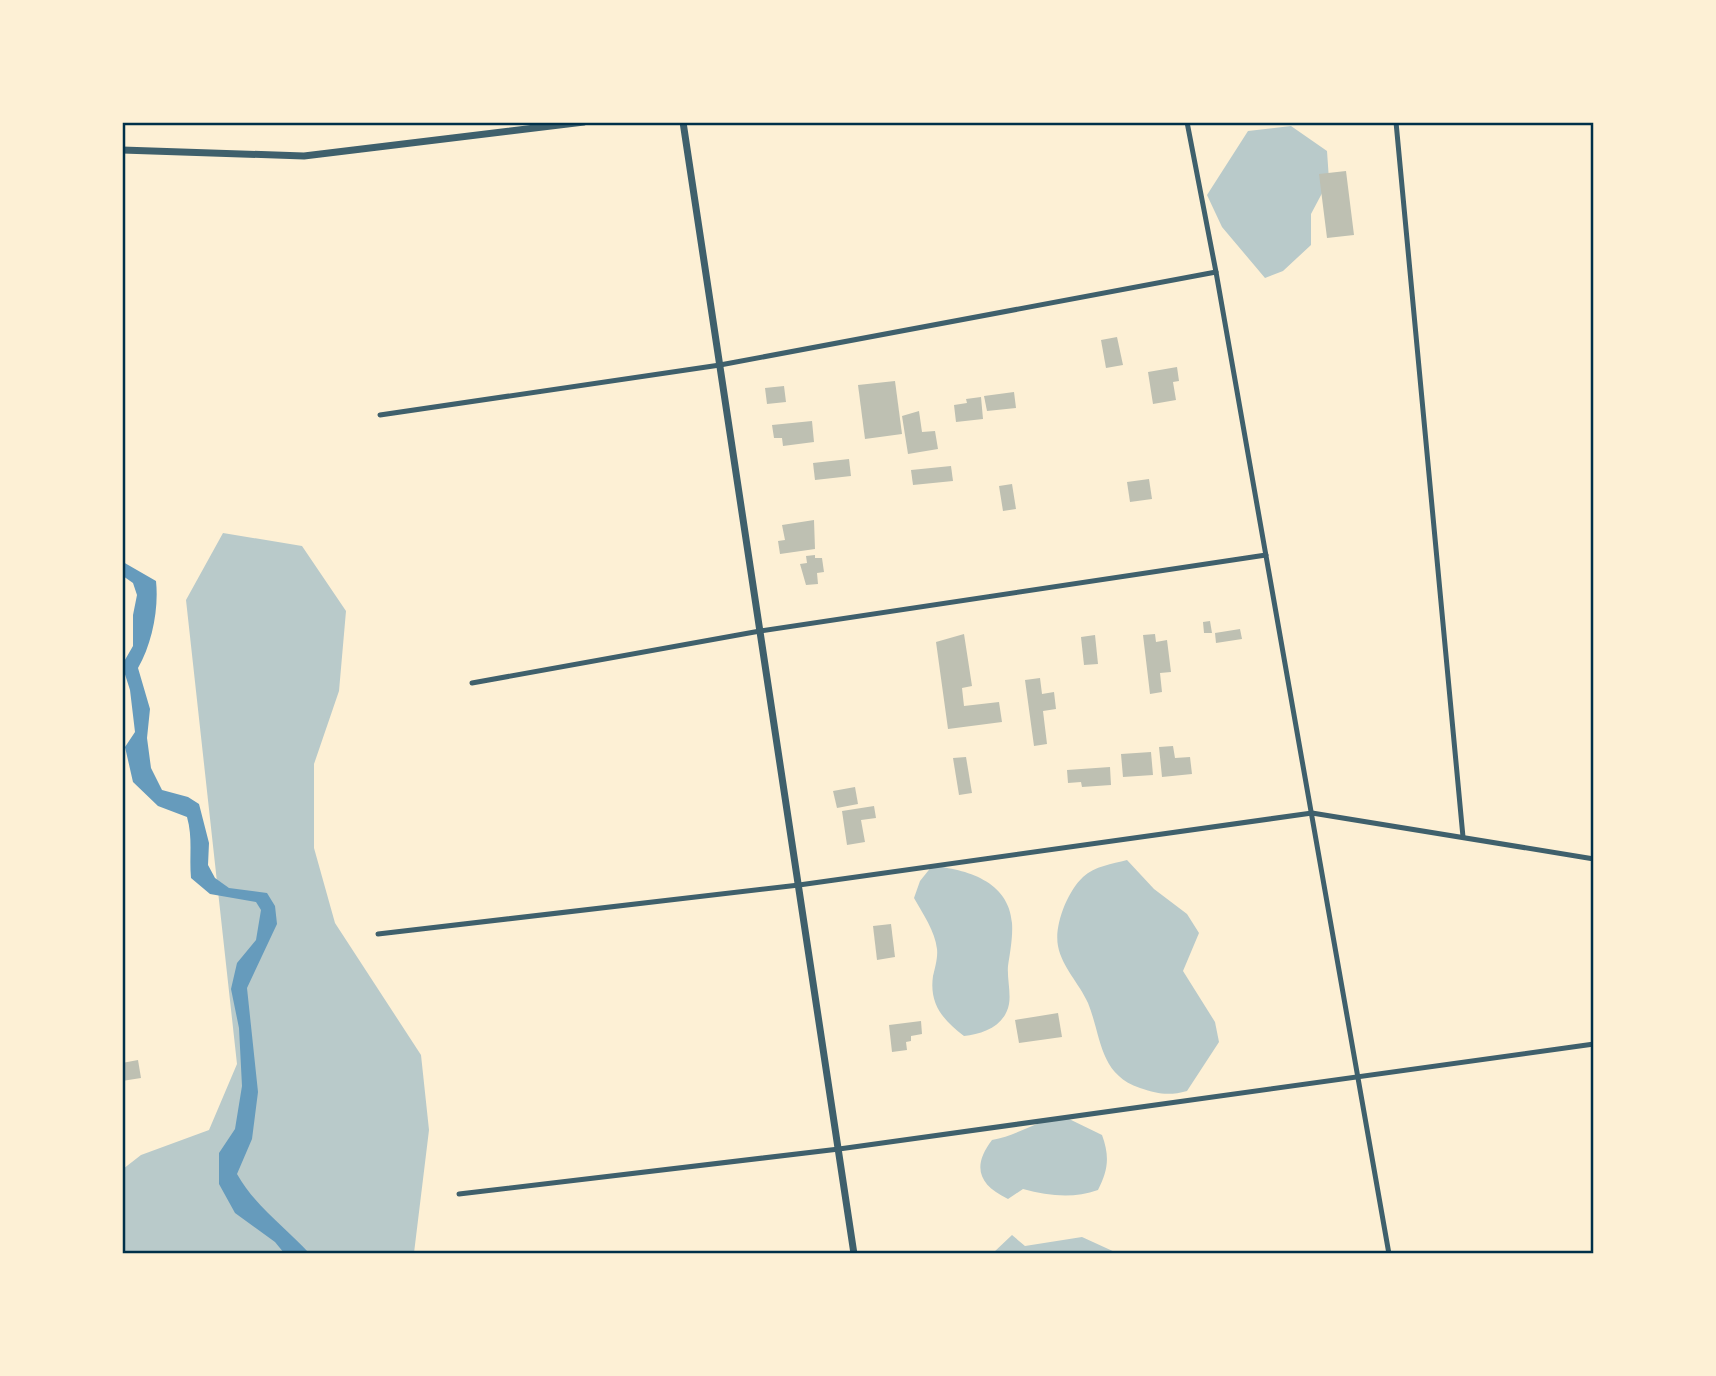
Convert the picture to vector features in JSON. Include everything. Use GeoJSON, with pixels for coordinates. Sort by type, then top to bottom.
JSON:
{"type":"FeatureCollection","features":[{"type":"Feature","properties":{"kind":"street"},"geometry":{"type":"LineString","coordinates":[[122,150],[304,156],[584,122]]}},
{"type":"Feature","properties":{"kind":"street"},"geometry":{"type":"LineString","coordinates":[[683,122],[854,1254]]}},
{"type":"Feature","properties":{"kind":"lane"},"geometry":{"type":"LineString","coordinates":[[1187,122],[1390,1254]]}},
{"type":"Feature","properties":{"kind":"lane"},"geometry":{"type":"LineString","coordinates":[[1396,122],[1463,837]]}},
{"type":"Feature","properties":{"kind":"lane"},"geometry":{"type":"LineString","coordinates":[[380,415],[720,365],[1216,272]]}},
{"type":"Feature","properties":{"kind":"lane"},"geometry":{"type":"LineString","coordinates":[[472,683],[760,631],[1266,555]]}},
{"type":"Feature","properties":{"kind":"lane"},"geometry":{"type":"LineString","coordinates":[[378,933],[799,885],[1312,813],[1594,859]]}},
{"type":"Feature","properties":{"kind":"lane"},"geometry":{"type":"LineString","coordinates":[[459,1194],[839,1149],[1594,1044]]}},
{"type":"Feature","properties":{"kind":"shaded area"},"geometry":{"type":"Polygon","coordinates":[[[1291,126],[1327,151],[1329,180],[1311,214],[1311,245],[1283,271],[1265,278],[1222,227],[1207,195],[1248,131],[1291,126]]]}},
{"type":"Feature","properties":{"kind":"shaded area"},"geometry":{"type":"Polygon","coordinates":[[[223,533],[302,546],[346,611],[339,691],[314,764],[314,848],[335,923],[421,1055],[429,1130],[414,1253],[123,1254],[123,1169],[141,1155],[209,1130],[237,1064],[186,600],[223,533]]]}},
{"type":"Feature","properties":{"kind":"shaded area"},"geometry":{"type":"Polygon","coordinates":[[[1127,860],[1154,889],[1187,914],[1199,933],[1183,971],[1215,1022],[1219,1042],[1187,1091],[1181,1093],[1152,1092],[1127,1082],[1117,1074],[1104,1053],[1088,1003],[1063,961],[1058,946],[1060,919],[1077,883],[1093,870],[1127,860]]]}},
{"type":"Feature","properties":{"kind":"shaded area"},"geometry":{"type":"Polygon","coordinates":[[[932,866],[958,870],[984,880],[1003,897],[1009,909],[1012,928],[1007,1012],[992,1028],[978,1033],[964,1036],[956,1030],[939,1010],[933,995],[936,942],[914,898],[920,881],[932,866]]]}},
{"type":"Feature","properties":{"kind":"shaded area"},"geometry":{"type":"Polygon","coordinates":[[[1065,1117],[1102,1135],[1107,1163],[1098,1190],[1061,1196],[1023,1189],[1008,1199],[990,1188],[984,1181],[980,1166],[992,1140],[1065,1117]]]}},
{"type":"Feature","properties":{"kind":"shaded area"},"geometry":{"type":"Polygon","coordinates":[[[1012,1235],[1025,1246],[1082,1237],[1117,1253],[993,1253],[1012,1235]]]}},
{"type":"Feature","properties":{"kind":"water"},"geometry":{"type":"Polygon","coordinates":[[[123,562],[156,581],[153,626],[138,668],[150,709],[147,738],[151,768],[162,790],[188,797],[199,804],[209,843],[208,865],[215,878],[229,888],[267,893],[275,906],[277,924],[247,988],[258,1092],[252,1139],[237,1174],[261,1206],[309,1253],[284,1253],[275,1242],[235,1213],[219,1184],[219,1153],[235,1129],[242,1086],[239,1028],[231,989],[237,963],[256,940],[261,910],[256,902],[210,894],[191,878],[187,817],[158,806],[133,782],[125,747],[135,732],[130,690],[122,665],[133,646],[133,615],[137,595],[133,583],[123,576],[123,562]]]}},
{"type":"Feature","properties":{"kind":"building"},"geometry":{"type":"Polygon","coordinates":[[[1346,171],[1354,235],[1327,238],[1319,174],[1346,171]]]}},
{"type":"Feature","properties":{"kind":"building"},"geometry":{"type":"Polygon","coordinates":[[[1117,337],[1123,365],[1106,368],[1101,340],[1117,337]]]}},
{"type":"Feature","properties":{"kind":"building"},"geometry":{"type":"Polygon","coordinates":[[[1177,367],[1179,381],[1173,382],[1176,400],[1153,404],[1148,372],[1177,367]]]}},
{"type":"Feature","properties":{"kind":"building"},"geometry":{"type":"Polygon","coordinates":[[[895,381],[902,434],[865,439],[858,385],[895,381]]]}},
{"type":"Feature","properties":{"kind":"building"},"geometry":{"type":"Polygon","coordinates":[[[784,386],[786,402],[767,404],[765,388],[784,386]]]}},
{"type":"Feature","properties":{"kind":"building"},"geometry":{"type":"Polygon","coordinates":[[[1014,392],[1016,408],[987,411],[984,396],[1014,392]]]}},
{"type":"Feature","properties":{"kind":"building"},"geometry":{"type":"Polygon","coordinates":[[[981,397],[983,419],[956,422],[954,405],[967,403],[966,399],[981,397]]]}},
{"type":"Feature","properties":{"kind":"building"},"geometry":{"type":"Polygon","coordinates":[[[919,411],[922,432],[935,431],[938,449],[908,454],[902,416],[919,411]]]}},
{"type":"Feature","properties":{"kind":"building"},"geometry":{"type":"Polygon","coordinates":[[[812,421],[814,442],[783,446],[782,438],[774,438],[772,425],[812,421]]]}},
{"type":"Feature","properties":{"kind":"building"},"geometry":{"type":"Polygon","coordinates":[[[849,459],[851,476],[815,480],[813,463],[849,459]]]}},
{"type":"Feature","properties":{"kind":"building"},"geometry":{"type":"Polygon","coordinates":[[[951,466],[953,481],[913,485],[911,470],[951,466]]]}},
{"type":"Feature","properties":{"kind":"building"},"geometry":{"type":"Polygon","coordinates":[[[1149,479],[1152,499],[1130,502],[1127,482],[1149,479]]]}},
{"type":"Feature","properties":{"kind":"building"},"geometry":{"type":"Polygon","coordinates":[[[1012,484],[1016,509],[1003,511],[999,486],[1012,484]]]}},
{"type":"Feature","properties":{"kind":"building"},"geometry":{"type":"Polygon","coordinates":[[[814,520],[815,549],[780,554],[778,541],[785,540],[782,525],[814,520]]]}},
{"type":"Feature","properties":{"kind":"building"},"geometry":{"type":"Polygon","coordinates":[[[815,555],[815,558],[822,558],[824,572],[817,573],[818,584],[806,585],[800,564],[807,563],[806,556],[815,555]]]}},
{"type":"Feature","properties":{"kind":"building"},"geometry":{"type":"Polygon","coordinates":[[[1210,621],[1212,633],[1204,633],[1203,622],[1210,621]]]}},
{"type":"Feature","properties":{"kind":"building"},"geometry":{"type":"Polygon","coordinates":[[[1240,629],[1242,639],[1216,643],[1215,633],[1240,629]]]}},
{"type":"Feature","properties":{"kind":"building"},"geometry":{"type":"Polygon","coordinates":[[[964,634],[972,686],[962,688],[964,706],[999,702],[1002,722],[948,729],[936,642],[964,634]]]}},
{"type":"Feature","properties":{"kind":"building"},"geometry":{"type":"Polygon","coordinates":[[[1155,634],[1156,642],[1167,640],[1171,672],[1160,673],[1162,692],[1150,694],[1143,635],[1155,634]]]}},
{"type":"Feature","properties":{"kind":"building"},"geometry":{"type":"Polygon","coordinates":[[[1095,635],[1098,664],[1084,665],[1081,637],[1095,635]]]}},
{"type":"Feature","properties":{"kind":"building"},"geometry":{"type":"Polygon","coordinates":[[[1040,678],[1042,694],[1054,692],[1056,709],[1043,711],[1047,744],[1034,746],[1025,680],[1040,678]]]}},
{"type":"Feature","properties":{"kind":"building"},"geometry":{"type":"Polygon","coordinates":[[[1173,746],[1175,758],[1190,757],[1192,774],[1162,777],[1159,747],[1173,746]]]}},
{"type":"Feature","properties":{"kind":"building"},"geometry":{"type":"Polygon","coordinates":[[[1151,752],[1153,775],[1123,777],[1121,754],[1151,752]]]}},
{"type":"Feature","properties":{"kind":"building"},"geometry":{"type":"Polygon","coordinates":[[[966,757],[972,793],[959,795],[953,758],[966,757]]]}},
{"type":"Feature","properties":{"kind":"building"},"geometry":{"type":"Polygon","coordinates":[[[1110,767],[1111,785],[1082,787],[1081,782],[1068,783],[1067,770],[1110,767]]]}},
{"type":"Feature","properties":{"kind":"building"},"geometry":{"type":"Polygon","coordinates":[[[855,787],[858,804],[837,808],[833,791],[855,787]]]}},
{"type":"Feature","properties":{"kind":"building"},"geometry":{"type":"Polygon","coordinates":[[[874,806],[876,818],[861,820],[865,842],[847,845],[842,811],[874,806]]]}},
{"type":"Feature","properties":{"kind":"building"},"geometry":{"type":"Polygon","coordinates":[[[891,924],[895,957],[877,960],[873,926],[891,924]]]}},
{"type":"Feature","properties":{"kind":"building"},"geometry":{"type":"Polygon","coordinates":[[[1058,1013],[1062,1037],[1019,1043],[1015,1020],[1058,1013]]]}},
{"type":"Feature","properties":{"kind":"building"},"geometry":{"type":"Polygon","coordinates":[[[921,1021],[922,1034],[911,1036],[911,1041],[906,1042],[907,1050],[892,1052],[889,1025],[921,1021]]]}},
{"type":"Feature","properties":{"kind":"building"},"geometry":{"type":"Polygon","coordinates":[[[138,1060],[141,1078],[122,1081],[122,1063],[138,1060]]]}}]}
